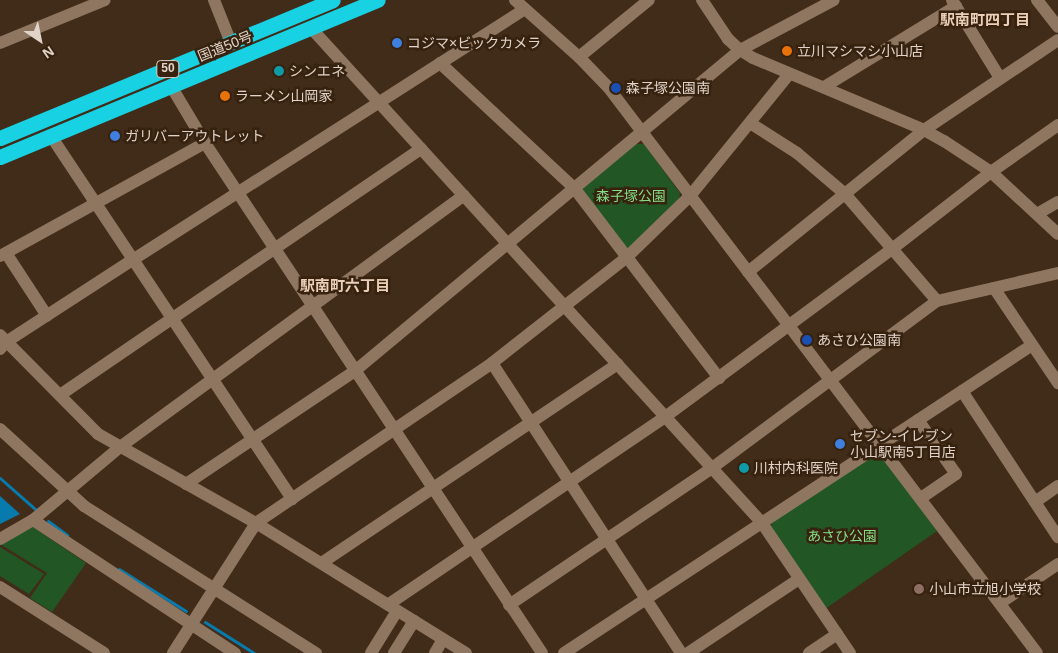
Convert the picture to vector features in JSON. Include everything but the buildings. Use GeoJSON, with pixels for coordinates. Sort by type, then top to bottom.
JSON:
{"type":"FeatureCollection","features":[{"type":"Feature","properties":{"kind":"highway","name":"国道50号"},"geometry":{"type":"LineString","coordinates":[[1,136],[232,43],[333,0]]}},
{"type":"Feature","properties":{"kind":"highway","name":"国道50号"},"geometry":{"type":"LineString","coordinates":[[5,155],[378,0]]}},
{"type":"Feature","properties":{"kind":"street"},"geometry":{"type":"LineString","coordinates":[[0,43],[105,0]]}},
{"type":"Feature","properties":{"kind":"street"},"geometry":{"type":"LineString","coordinates":[[214,0],[232,43]]}},
{"type":"Feature","properties":{"kind":"street"},"geometry":{"type":"LineString","coordinates":[[579,57],[649,0]]}},
{"type":"Feature","properties":{"kind":"street"},"geometry":{"type":"LineString","coordinates":[[702,0],[728,39],[740,50],[789,74],[924,130],[977,161],[1058,234]]}},
{"type":"Feature","properties":{"kind":"street"},"geometry":{"type":"LineString","coordinates":[[186,484],[253,441],[356,370],[643,133],[740,50],[834,0]]}},
{"type":"Feature","properties":{"kind":"street"},"geometry":{"type":"LineString","coordinates":[[1037,0],[1058,27]]}},
{"type":"Feature","properties":{"kind":"street"},"geometry":{"type":"LineString","coordinates":[[824,87],[954,3],[1000,78]]}},
{"type":"Feature","properties":{"kind":"street"},"geometry":{"type":"LineString","coordinates":[[466,653],[323,562],[98,434],[60,395],[2,342],[47,316],[440,62],[520,4],[579,57],[608,87],[1037,653]]}},
{"type":"Feature","properties":{"kind":"street"},"geometry":{"type":"LineString","coordinates":[[311,28],[762,523],[850,653]]}},
{"type":"Feature","properties":{"kind":"street"},"geometry":{"type":"LineString","coordinates":[[748,272],[924,130],[1058,40]]}},
{"type":"Feature","properties":{"kind":"street"},"geometry":{"type":"LineString","coordinates":[[440,62],[575,189],[719,378]]}},
{"type":"Feature","properties":{"kind":"street"},"geometry":{"type":"LineString","coordinates":[[173,653],[256,523],[492,363],[627,257],[690,196],[789,74]]}},
{"type":"Feature","properties":{"kind":"street"},"geometry":{"type":"LineString","coordinates":[[171,86],[205,143],[542,653]]}},
{"type":"Feature","properties":{"kind":"street"},"geometry":{"type":"LineString","coordinates":[[750,122],[797,153],[845,194],[937,301]]}},
{"type":"Feature","properties":{"kind":"street"},"geometry":{"type":"LineString","coordinates":[[371,653],[393,608],[473,548],[665,418],[789,327],[991,172],[1058,125]]}},
{"type":"Feature","properties":{"kind":"street"},"geometry":{"type":"LineString","coordinates":[[1,136],[5,155]]}},
{"type":"Feature","properties":{"kind":"street"},"geometry":{"type":"LineString","coordinates":[[51,136],[292,499]]}},
{"type":"Feature","properties":{"kind":"street"},"geometry":{"type":"LineString","coordinates":[[47,316],[3,254],[205,143]]}},
{"type":"Feature","properties":{"kind":"street"},"geometry":{"type":"LineString","coordinates":[[60,395],[421,149]]}},
{"type":"Feature","properties":{"kind":"street"},"geometry":{"type":"LineString","coordinates":[[0,539],[33,520],[120,447],[464,195]]}},
{"type":"Feature","properties":{"kind":"street"},"geometry":{"type":"LineString","coordinates":[[1037,214],[1058,202]]}},
{"type":"Feature","properties":{"kind":"street"},"geometry":{"type":"LineString","coordinates":[[510,605],[712,468],[937,301],[1058,273]]}},
{"type":"Feature","properties":{"kind":"street"},"geometry":{"type":"LineString","coordinates":[[994,288],[1058,384]]}},
{"type":"Feature","properties":{"kind":"street"},"geometry":{"type":"LineString","coordinates":[[564,653],[1032,345]]}},
{"type":"Feature","properties":{"kind":"street"},"geometry":{"type":"LineString","coordinates":[[492,363],[647,598],[681,653]]}},
{"type":"Feature","properties":{"kind":"street"},"geometry":{"type":"LineString","coordinates":[[323,562],[618,364]]}},
{"type":"Feature","properties":{"kind":"street"},"geometry":{"type":"LineString","coordinates":[[962,391],[1058,537]]}},
{"type":"Feature","properties":{"kind":"street"},"geometry":{"type":"LineString","coordinates":[[918,420],[956,474],[921,498]]}},
{"type":"Feature","properties":{"kind":"street"},"geometry":{"type":"LineString","coordinates":[[0,429],[68,491],[101,517],[316,653]]}},
{"type":"Feature","properties":{"kind":"street"},"geometry":{"type":"LineString","coordinates":[[1035,502],[1058,486]]}},
{"type":"Feature","properties":{"kind":"street"},"geometry":{"type":"LineString","coordinates":[[33,520],[235,653]]}},
{"type":"Feature","properties":{"kind":"street"},"geometry":{"type":"LineString","coordinates":[[1000,603],[1058,564]]}},
{"type":"Feature","properties":{"kind":"street"},"geometry":{"type":"LineString","coordinates":[[688,653],[799,578]]}},
{"type":"Feature","properties":{"kind":"street"},"geometry":{"type":"LineString","coordinates":[[0,587],[104,653]]}},
{"type":"Feature","properties":{"kind":"street"},"geometry":{"type":"LineString","coordinates":[[394,653],[414,621]]}},
{"type":"Feature","properties":{"kind":"street"},"geometry":{"type":"LineString","coordinates":[[809,653],[837,634]]}},
{"type":"Feature","properties":{"kind":"street"},"geometry":{"type":"LineString","coordinates":[[435,653],[443,639]]}},
{"type":"Feature","properties":{"kind":"green space","name":"森子塚公園"},"geometry":{"type":"Polygon","coordinates":[[[636,144],[644,144],[680,193],[679,200],[629,248],[625,248],[582,188],[636,144]]]}},
{"type":"Feature","properties":{"kind":"green space","name":"あさひ公園"},"geometry":{"type":"Polygon","coordinates":[[[875,454],[882,457],[937,531],[825,609],[771,529],[772,522],[875,454]]]}},
{"type":"Feature","properties":{"kind":"green space"},"geometry":{"type":"Polygon","coordinates":[[[31,526],[86,563],[52,612],[30,598],[47,573],[0,544],[31,526]]]}},
{"type":"Feature","properties":{"kind":"green space"},"geometry":{"type":"Polygon","coordinates":[[[0,547],[44,574],[29,594],[0,576],[0,547]]]}},
{"type":"Feature","properties":{"kind":"water"},"geometry":{"type":"Polygon","coordinates":[[[0,496],[20,514],[0,524],[0,496]]]}},
{"type":"Feature","properties":{"kind":"waterway"},"geometry":{"type":"LineString","coordinates":[[0,478],[35,509]]}},
{"type":"Feature","properties":{"kind":"waterway"},"geometry":{"type":"LineString","coordinates":[[48,521],[67,535]]}},
{"type":"Feature","properties":{"kind":"waterway"},"geometry":{"type":"LineString","coordinates":[[119,569],[186,611]]}},
{"type":"Feature","properties":{"kind":"waterway"},"geometry":{"type":"LineString","coordinates":[[205,622],[254,653]]}},
{"type":"Feature","properties":{"kind":"place","name":"コジマ×ビックカメラ"},"geometry":{"type":"Point","coordinates":[397,43]}},
{"type":"Feature","properties":{"kind":"place","name":"立川マシマシ小山店"},"geometry":{"type":"Point","coordinates":[787,51]}},
{"type":"Feature","properties":{"kind":"place","name":"シンエネ"},"geometry":{"type":"Point","coordinates":[279,71]}},
{"type":"Feature","properties":{"kind":"place","name":"森子塚公園南"},"geometry":{"type":"Point","coordinates":[616,88]}},
{"type":"Feature","properties":{"kind":"place","name":"ラーメン山岡家"},"geometry":{"type":"Point","coordinates":[225,96]}},
{"type":"Feature","properties":{"kind":"place","name":"ガリバーアウトレット"},"geometry":{"type":"Point","coordinates":[115,136]}},
{"type":"Feature","properties":{"kind":"place","name":"あさひ公園南"},"geometry":{"type":"Point","coordinates":[807,340]}},
{"type":"Feature","properties":{"kind":"place","name":"セブン-イレブン 小山駅南5丁目店"},"geometry":{"type":"Point","coordinates":[840,444]}},
{"type":"Feature","properties":{"kind":"place","name":"川村内科医院"},"geometry":{"type":"Point","coordinates":[744,468]}},
{"type":"Feature","properties":{"kind":"place","name":"小山市立旭小学校"},"geometry":{"type":"Point","coordinates":[919,589]}},
{"type":"Feature","properties":{"kind":"district","name":"駅南町四丁目"},"geometry":{"type":"Point","coordinates":[985,20]}},
{"type":"Feature","properties":{"kind":"district","name":"駅南町六丁目"},"geometry":{"type":"Point","coordinates":[345,286]}}]}
